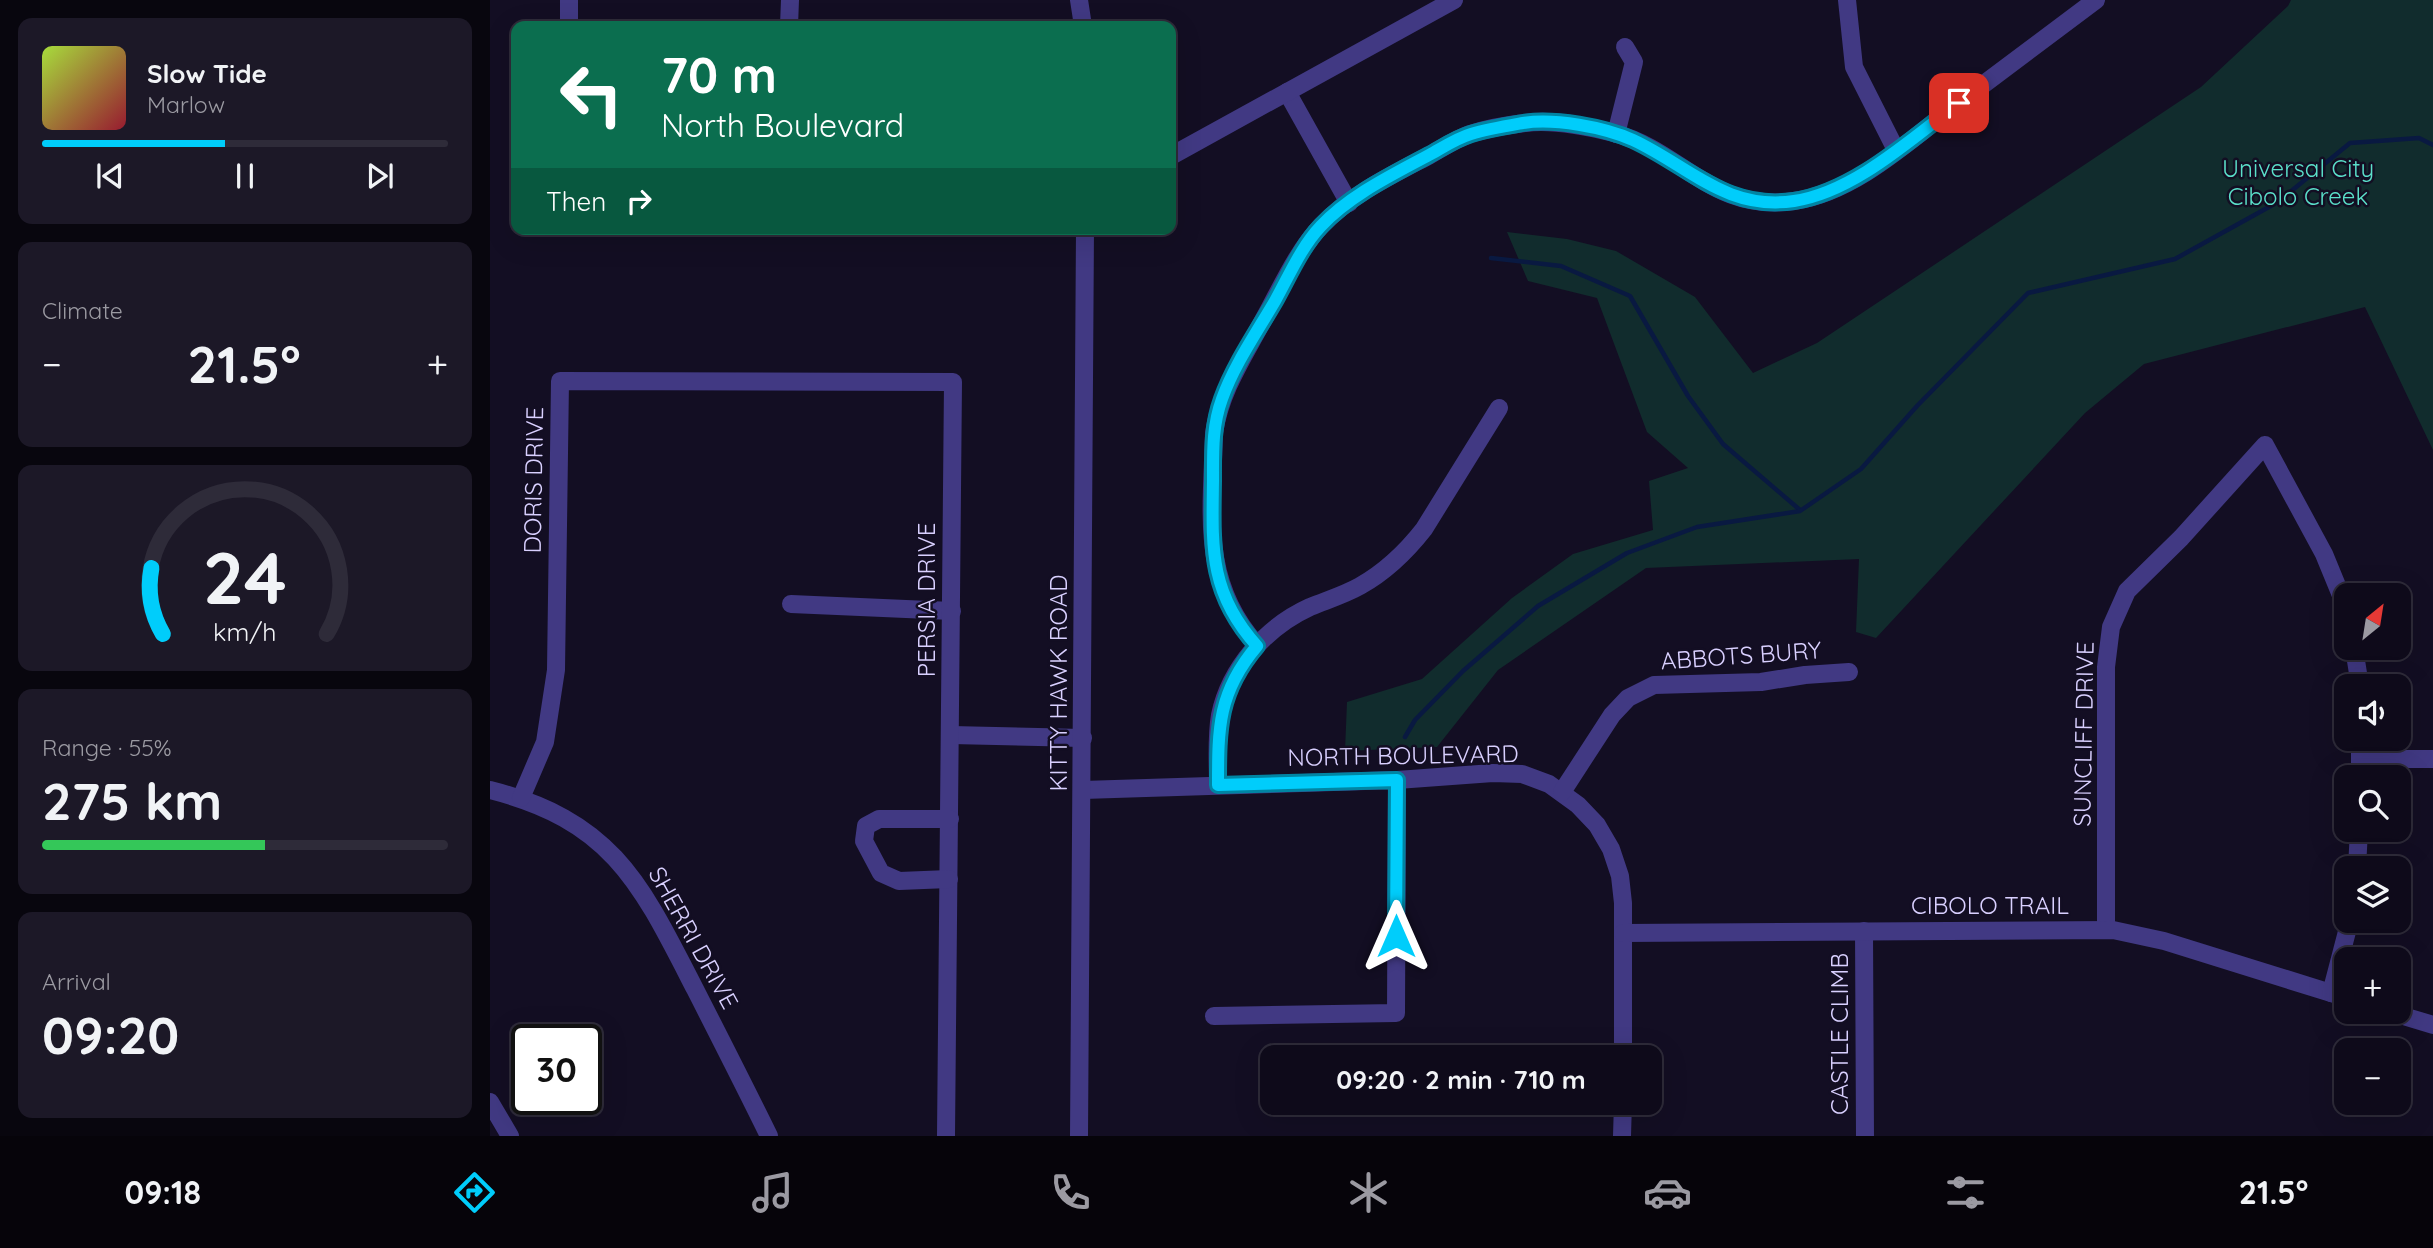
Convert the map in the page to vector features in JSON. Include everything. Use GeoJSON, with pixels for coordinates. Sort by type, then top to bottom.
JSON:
{"type":"FeatureCollection","features":[{"type":"Feature","properties":{"kind":"street"},"geometry":{"type":"LineString","coordinates":[[569,0],[569,21]]}},
{"type":"Feature","properties":{"kind":"street"},"geometry":{"type":"LineString","coordinates":[[789,21],[790,0]]}},
{"type":"Feature","properties":{"kind":"street"},"geometry":{"type":"LineString","coordinates":[[1079,0],[1082,21]]}},
{"type":"Feature","properties":{"kind":"street"},"geometry":{"type":"LineString","coordinates":[[1176,153],[1454,0]]}},
{"type":"Feature","properties":{"kind":"street"},"geometry":{"type":"LineString","coordinates":[[1847,0],[1854,67],[1896,150]]}},
{"type":"Feature","properties":{"kind":"street"},"geometry":{"type":"LineString","coordinates":[[1257,646],[1228,606],[1217,574],[1212,540],[1213,433],[1216,417],[1227,386],[1304,248],[1321,226],[1349,203],[1380,181],[1469,135],[1527,122],[1569,124],[1616,134],[1664,157],[1712,187],[1733,196],[1762,202],[1792,201],[1822,195],[1849,182],[1896,150],[2096,0]]}},
{"type":"Feature","properties":{"kind":"street"},"geometry":{"type":"LineString","coordinates":[[1616,134],[1634,62],[1625,47]]}},
{"type":"Feature","properties":{"kind":"street"},"geometry":{"type":"LineString","coordinates":[[1287,92],[1349,203]]}},
{"type":"Feature","properties":{"kind":"street","name":"KITTY HAWK ROAD"},"geometry":{"type":"LineString","coordinates":[[1079,1136],[1085,235]]}},
{"type":"Feature","properties":{"kind":"street","name":"DORIS DRIVE"},"geometry":{"type":"LineString","coordinates":[[521,798],[545,742],[556,670],[560,381],[953,382]]}},
{"type":"Feature","properties":{"kind":"street","name":"PERSIA DRIVE"},"geometry":{"type":"LineString","coordinates":[[946,1136],[953,382]]}},
{"type":"Feature","properties":{"kind":"street"},"geometry":{"type":"LineString","coordinates":[[1218,785],[1218,732],[1223,702],[1235,675],[1257,646],[1282,624],[1308,608],[1342,595],[1379,574],[1411,546],[1499,408]]}},
{"type":"Feature","properties":{"kind":"street","name":"SUNCLIFF DRIVE"},"geometry":{"type":"LineString","coordinates":[[2106,930],[2106,667],[2111,627],[2127,592],[2207,510],[2265,445],[2324,554],[2336,583]]}},
{"type":"Feature","properties":{"kind":"street"},"geometry":{"type":"LineString","coordinates":[[791,604],[952,611]]}},
{"type":"Feature","properties":{"kind":"street","name":"ABBOTS BURY"},"geometry":{"type":"LineString","coordinates":[[1562,792],[1612,715],[1628,698],[1654,685],[1761,682],[1849,672]]}},
{"type":"Feature","properties":{"kind":"street"},"geometry":{"type":"LineString","coordinates":[[951,735],[1083,737]]}},
{"type":"Feature","properties":{"kind":"street"},"geometry":{"type":"LineString","coordinates":[[2384,765],[2433,759]]}},
{"type":"Feature","properties":{"kind":"street","name":"NORTH BOULEVARD"},"geometry":{"type":"LineString","coordinates":[[1083,790],[1397,780],[1493,773],[1522,774],[1562,792],[1578,804],[1597,825],[1611,849],[1620,876],[1623,1045]]}},
{"type":"Feature","properties":{"kind":"street"},"geometry":{"type":"LineString","coordinates":[[1214,1016],[1396,1013],[1397,780]]}},
{"type":"Feature","properties":{"kind":"street","name":"SHERRI DRIVE"},"geometry":{"type":"LineString","coordinates":[[490,790],[521,798],[554,812],[595,838],[621,863],[643,892],[769,1136]]}},
{"type":"Feature","properties":{"kind":"street"},"geometry":{"type":"LineString","coordinates":[[949,879],[899,881],[881,873],[864,841],[866,826],[879,819],[950,819]]}},
{"type":"Feature","properties":{"kind":"street","name":"CIBOLO TRAIL"},"geometry":{"type":"LineString","coordinates":[[1623,933],[2106,930],[2164,941],[2334,994]]}},
{"type":"Feature","properties":{"kind":"street","name":"CASTLE CLIMB"},"geometry":{"type":"LineString","coordinates":[[1864,931],[1865,1136]]}},
{"type":"Feature","properties":{"kind":"street"},"geometry":{"type":"LineString","coordinates":[[2411,1018],[2433,1024]]}},
{"type":"Feature","properties":{"kind":"street"},"geometry":{"type":"LineString","coordinates":[[490,1102],[510,1136]]}},
{"type":"Feature","properties":{"kind":"street"},"geometry":{"type":"LineString","coordinates":[[1622,1136],[1623,1115]]}},
{"type":"Feature","properties":{"kind":"green space","name":"Universal City Cibolo Creek"},"geometry":{"type":"Polygon","coordinates":[[[2291,0],[2433,0],[2433,450],[2365,307],[2144,364],[2085,413],[1876,638],[1856,632],[1859,559],[1646,568],[1498,670],[1437,747],[1345,751],[1347,702],[1422,679],[1512,598],[1573,554],[1653,530],[1649,481],[1688,468],[1647,432],[1597,298],[1528,281],[1507,232],[1567,239],[1616,251],[1695,297],[1753,373],[1817,343],[2201,87],[2288,6],[2291,0]]]}},
{"type":"Feature","properties":{"kind":"waterway"},"geometry":{"type":"LineString","coordinates":[[1405,737],[1415,720],[1463,671],[1538,606],[1627,553],[1697,527],[1800,511],[1861,469],[1917,406],[2028,293],[2175,259],[2278,202],[2350,143],[2419,138],[2433,145]]}},
{"type":"Feature","properties":{"kind":"waterway"},"geometry":{"type":"LineString","coordinates":[[1491,258],[1561,266],[1630,296],[1688,396],[1723,444],[1800,510]]}},
{"type":"Feature","properties":{"kind":"route"},"geometry":{"type":"LineString","coordinates":[[1396,936],[1397,780],[1218,785],[1218,732],[1223,702],[1235,675],[1257,646],[1228,606],[1217,574],[1212,540],[1213,433],[1227,386],[1304,248],[1321,226],[1380,181],[1469,135],[1527,122],[1569,124],[1616,134],[1633,140],[1675,163],[1719,191],[1762,202],[1792,201],[1822,195],[1849,182],[1959,103]]}}]}
